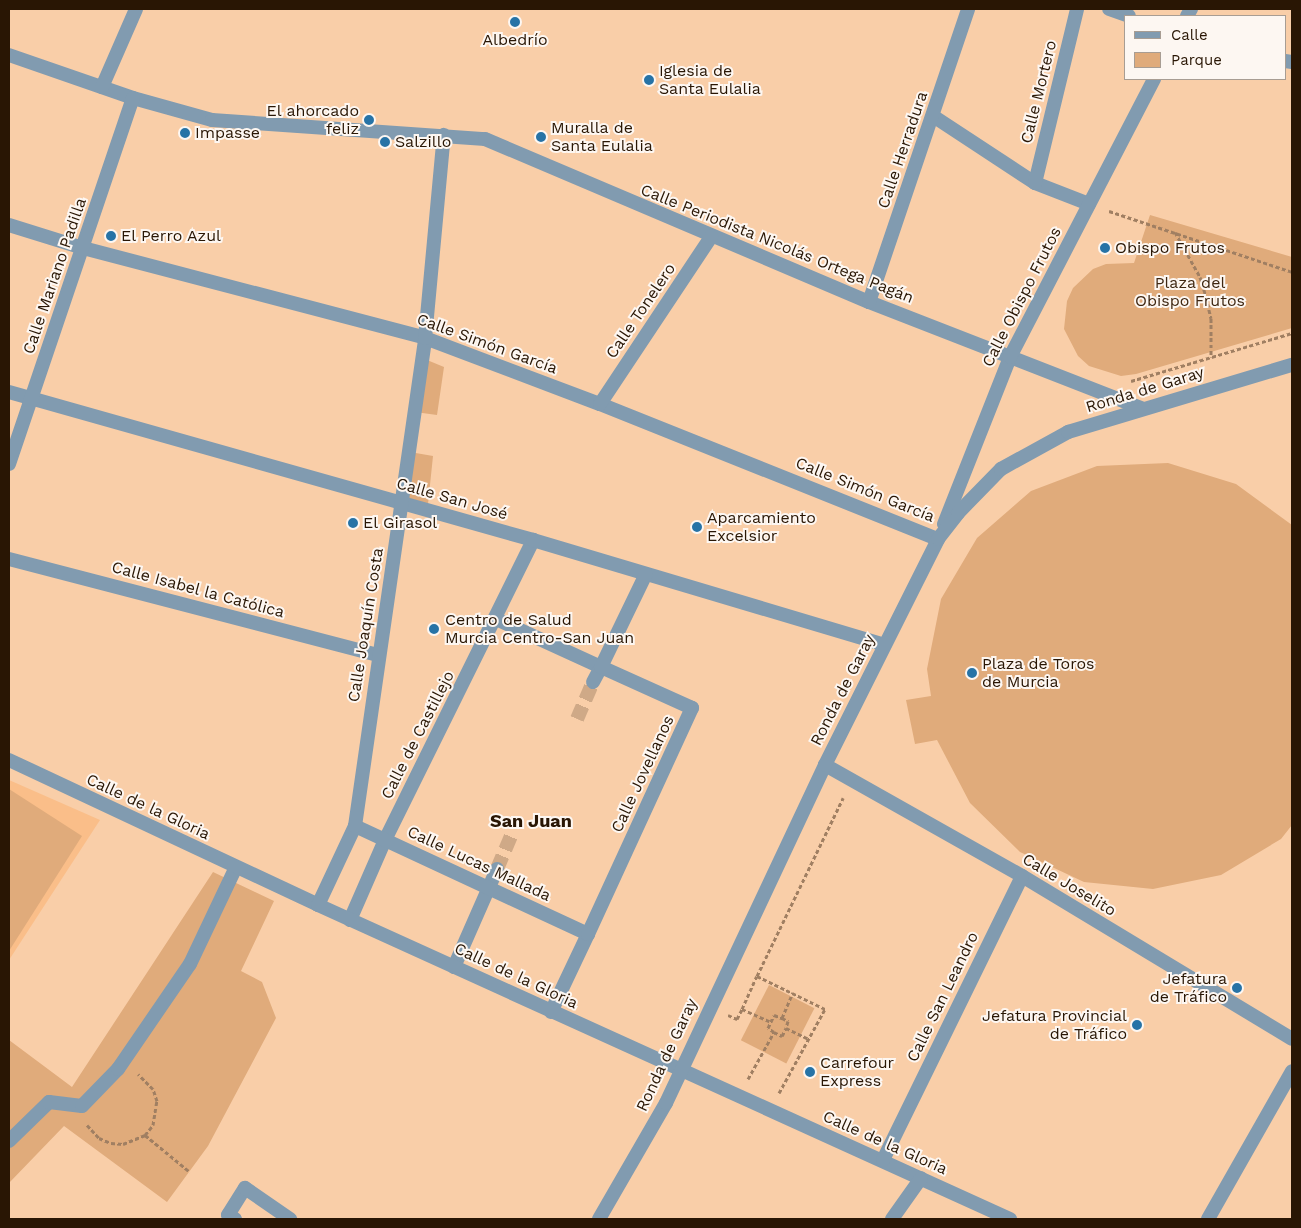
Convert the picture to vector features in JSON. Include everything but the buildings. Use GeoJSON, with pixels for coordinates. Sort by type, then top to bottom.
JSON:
{"type":"FeatureCollection","features":[{"type":"Feature","properties":{"kind":"street"},"geometry":{"type":"LineString","coordinates":[[102,87],[136,9]]}},
{"type":"Feature","properties":{"kind":"street","name":"Calle Herradura"},"geometry":{"type":"LineString","coordinates":[[869,302],[968,9]]}},
{"type":"Feature","properties":{"kind":"street","name":"Calle Mortero"},"geometry":{"type":"LineString","coordinates":[[1035,182],[1077,9]]}},
{"type":"Feature","properties":{"kind":"street"},"geometry":{"type":"LineString","coordinates":[[1108,9],[1126,15]]}},
{"type":"Feature","properties":{"kind":"street","name":"Calle Periodista Nicolás Ortega Pagán"},"geometry":{"type":"LineString","coordinates":[[9,56],[133,98],[212,120],[485,139],[711,237],[869,302],[1141,408]]}},
{"type":"Feature","properties":{"kind":"street","name":"Calle Obispo Frutos"},"geometry":{"type":"LineString","coordinates":[[938,539],[1010,357],[1153,80]]}},
{"type":"Feature","properties":{"kind":"street","name":"Calle Mariano Padilla"},"geometry":{"type":"LineString","coordinates":[[9,464],[133,98]]}},
{"type":"Feature","properties":{"kind":"street"},"geometry":{"type":"LineString","coordinates":[[933,116],[1035,182],[1089,204]]}},
{"type":"Feature","properties":{"kind":"street","name":"Calle Joaquín Costa"},"geometry":{"type":"LineString","coordinates":[[318,905],[355,826],[378,655],[403,503],[425,338],[444,135]]}},
{"type":"Feature","properties":{"kind":"street","name":"Calle Simón García"},"geometry":{"type":"LineString","coordinates":[[9,225],[83,248],[425,338],[600,404],[938,539]]}},
{"type":"Feature","properties":{"kind":"street","name":"Calle Tonelero"},"geometry":{"type":"LineString","coordinates":[[600,404],[711,237]]}},
{"type":"Feature","properties":{"kind":"street","name":"Ronda de Garay"},"geometry":{"type":"LineString","coordinates":[[599,1219],[666,1103],[709,1007],[825,765],[938,539],[969,499],[1018,457],[1068,432],[1141,408],[1292,365]]}},
{"type":"Feature","properties":{"kind":"street","name":"Calle San José"},"geometry":{"type":"LineString","coordinates":[[9,392],[533,540],[885,645]]}},
{"type":"Feature","properties":{"kind":"street","name":"Calle de Castillejo"},"geometry":{"type":"LineString","coordinates":[[350,920],[385,840],[496,619],[533,540]]}},
{"type":"Feature","properties":{"kind":"street","name":"Calle Isabel la Católica"},"geometry":{"type":"LineString","coordinates":[[9,559],[378,655]]}},
{"type":"Feature","properties":{"kind":"street"},"geometry":{"type":"LineString","coordinates":[[593,682],[646,574]]}},
{"type":"Feature","properties":{"kind":"street"},"geometry":{"type":"LineString","coordinates":[[496,619],[600,667]]}},
{"type":"Feature","properties":{"kind":"street","name":"Calle Jovellanos"},"geometry":{"type":"LineString","coordinates":[[551,1012],[692,708],[600,667]]}},
{"type":"Feature","properties":{"kind":"street","name":"Calle de la Gloria"},"geometry":{"type":"LineString","coordinates":[[9,760],[350,920],[680,1071],[884,1160],[1010,1219]]}},
{"type":"Feature","properties":{"kind":"street","name":"Calle Joselito"},"geometry":{"type":"LineString","coordinates":[[825,765],[1022,876],[1292,1040]]}},
{"type":"Feature","properties":{"kind":"street","name":"Calle Lucas Mallada"},"geometry":{"type":"LineString","coordinates":[[355,826],[588,934]]}},
{"type":"Feature","properties":{"kind":"street"},"geometry":{"type":"LineString","coordinates":[[9,1141],[49,1102],[82,1106],[118,1069],[190,964],[236,867]]}},
{"type":"Feature","properties":{"kind":"street"},"geometry":{"type":"LineString","coordinates":[[454,967],[497,869]]}},
{"type":"Feature","properties":{"kind":"street","name":"Calle San Leandro"},"geometry":{"type":"LineString","coordinates":[[884,1160],[1022,876]]}},
{"type":"Feature","properties":{"kind":"street"},"geometry":{"type":"LineString","coordinates":[[1208,1219],[1292,1071]]}},
{"type":"Feature","properties":{"kind":"street"},"geometry":{"type":"LineString","coordinates":[[892,1219],[922,1178]]}},
{"type":"Feature","properties":{"kind":"street"},"geometry":{"type":"LineString","coordinates":[[235,1219],[228,1214],[245,1188],[290,1219]]}},
{"type":"Feature","properties":{"kind":"path"},"geometry":{"type":"LineString","coordinates":[[1089,204],[1292,272]]}},
{"type":"Feature","properties":{"kind":"path"},"geometry":{"type":"LineString","coordinates":[[1174,232],[1200,277],[1206,297],[1210,318],[1211,357]]}},
{"type":"Feature","properties":{"kind":"path"},"geometry":{"type":"LineString","coordinates":[[1141,408],[1131,380],[1292,332]]}},
{"type":"Feature","properties":{"kind":"path"},"geometry":{"type":"LineString","coordinates":[[709,1007],[737,1019],[852,779]]}},
{"type":"Feature","properties":{"kind":"path"},"geometry":{"type":"LineString","coordinates":[[757,976],[825,1009],[769,1110]]}},
{"type":"Feature","properties":{"kind":"path"},"geometry":{"type":"LineString","coordinates":[[782,1018],[793,992]]}},
{"type":"Feature","properties":{"kind":"path"},"geometry":{"type":"LineString","coordinates":[[742,1009],[771,1022]]}},
{"type":"Feature","properties":{"kind":"path"},"geometry":{"type":"LineString","coordinates":[[774,1014],[782,1018],[788,1021],[782,1036],[768,1028],[774,1014]]}},
{"type":"Feature","properties":{"kind":"path"},"geometry":{"type":"LineString","coordinates":[[786,1028],[809,1039]]}},
{"type":"Feature","properties":{"kind":"path"},"geometry":{"type":"LineString","coordinates":[[737,1096],[774,1032]]}},
{"type":"Feature","properties":{"kind":"path"},"geometry":{"type":"LineString","coordinates":[[82,1106],[90,1129],[105,1140],[123,1144],[145,1135],[157,1113],[153,1089],[136,1072],[118,1069]]}},
{"type":"Feature","properties":{"kind":"path"},"geometry":{"type":"LineString","coordinates":[[145,1135],[190,1172]]}},
{"type":"Feature","properties":{"kind":"shaded area"},"geometry":{"type":"Polygon","coordinates":[[[9,780],[100,820],[9,960],[9,780]]]}},
{"type":"Feature","properties":{"kind":"green space","name":"Plaza del Obispo Frutos"},"geometry":{"type":"Polygon","coordinates":[[[1150,215],[1292,257],[1292,328],[1136,374],[1121,376],[1089,366],[1078,356],[1064,329],[1067,301],[1073,288],[1093,269],[1106,264],[1134,263],[1150,215]]]}},
{"type":"Feature","properties":{"kind":"green space"},"geometry":{"type":"Polygon","coordinates":[[[427,360],[444,367],[437,415],[415,412],[427,360]]]}},
{"type":"Feature","properties":{"kind":"green space"},"geometry":{"type":"Polygon","coordinates":[[[410,452],[433,456],[428,504],[408,498],[410,452]]]}},
{"type":"Feature","properties":{"kind":"green space","name":"Plaza de Toros de Murcia"},"geometry":{"type":"Polygon","coordinates":[[[1168,463],[1236,484],[1292,525],[1292,825],[1281,839],[1221,875],[1153,889],[1084,882],[1020,852],[970,803],[937,740],[915,744],[906,700],[931,696],[927,669],[941,599],[977,538],[1031,491],[1097,466],[1168,463]]]}},
{"type":"Feature","properties":{"kind":"green space"},"geometry":{"type":"Polygon","coordinates":[[[9,789],[82,836],[9,951],[9,789]]]}},
{"type":"Feature","properties":{"kind":"green space"},"geometry":{"type":"Polygon","coordinates":[[[213,872],[274,901],[241,971],[262,982],[276,1018],[208,1146],[167,1202],[64,1126],[9,1183],[9,1040],[72,1087],[213,872]]]}},
{"type":"Feature","properties":{"kind":"green space"},"geometry":{"type":"Polygon","coordinates":[[[769,985],[814,1008],[786,1063],[741,1040],[769,985]]]}},
{"type":"Feature","properties":{"kind":"tunnel"},"geometry":{"type":"LineString","coordinates":[[577,719],[593,682]]}},
{"type":"Feature","properties":{"kind":"tunnel"},"geometry":{"type":"LineString","coordinates":[[497,869],[511,836]]}},
{"type":"Feature","properties":{"kind":"place","name":"Albedrío"},"geometry":{"type":"Point","coordinates":[515,22]}},
{"type":"Feature","properties":{"kind":"place","name":"Iglesia de Santa Eulalia"},"geometry":{"type":"Point","coordinates":[649,80]}},
{"type":"Feature","properties":{"kind":"place","name":"El ahorcado feliz"},"geometry":{"type":"Point","coordinates":[369,120]}},
{"type":"Feature","properties":{"kind":"place","name":"Impasse"},"geometry":{"type":"Point","coordinates":[185,133]}},
{"type":"Feature","properties":{"kind":"place","name":"Muralla de Santa Eulalia"},"geometry":{"type":"Point","coordinates":[541,137]}},
{"type":"Feature","properties":{"kind":"place","name":"Salzillo"},"geometry":{"type":"Point","coordinates":[385,142]}},
{"type":"Feature","properties":{"kind":"place","name":"El Perro Azul"},"geometry":{"type":"Point","coordinates":[111,236]}},
{"type":"Feature","properties":{"kind":"place","name":"Obispo Frutos"},"geometry":{"type":"Point","coordinates":[1105,248]}},
{"type":"Feature","properties":{"kind":"place","name":"El Girasol"},"geometry":{"type":"Point","coordinates":[353,523]}},
{"type":"Feature","properties":{"kind":"place","name":"Aparcamiento Excelsior"},"geometry":{"type":"Point","coordinates":[697,527]}},
{"type":"Feature","properties":{"kind":"place","name":"Centro de Salud Murcia Centro-San Juan"},"geometry":{"type":"Point","coordinates":[434,629]}},
{"type":"Feature","properties":{"kind":"place","name":"Plaza de Toros de Murcia"},"geometry":{"type":"Point","coordinates":[972,673]}},
{"type":"Feature","properties":{"kind":"place","name":"Jefatura de Tráfico"},"geometry":{"type":"Point","coordinates":[1237,988]}},
{"type":"Feature","properties":{"kind":"place","name":"Jefatura Provincial de Tráfico"},"geometry":{"type":"Point","coordinates":[1137,1025]}},
{"type":"Feature","properties":{"kind":"place","name":"Carrefour Express"},"geometry":{"type":"Point","coordinates":[810,1072]}},
{"type":"Feature","properties":{"kind":"district","name":"San Juan"},"geometry":{"type":"Point","coordinates":[531,821]}}]}
